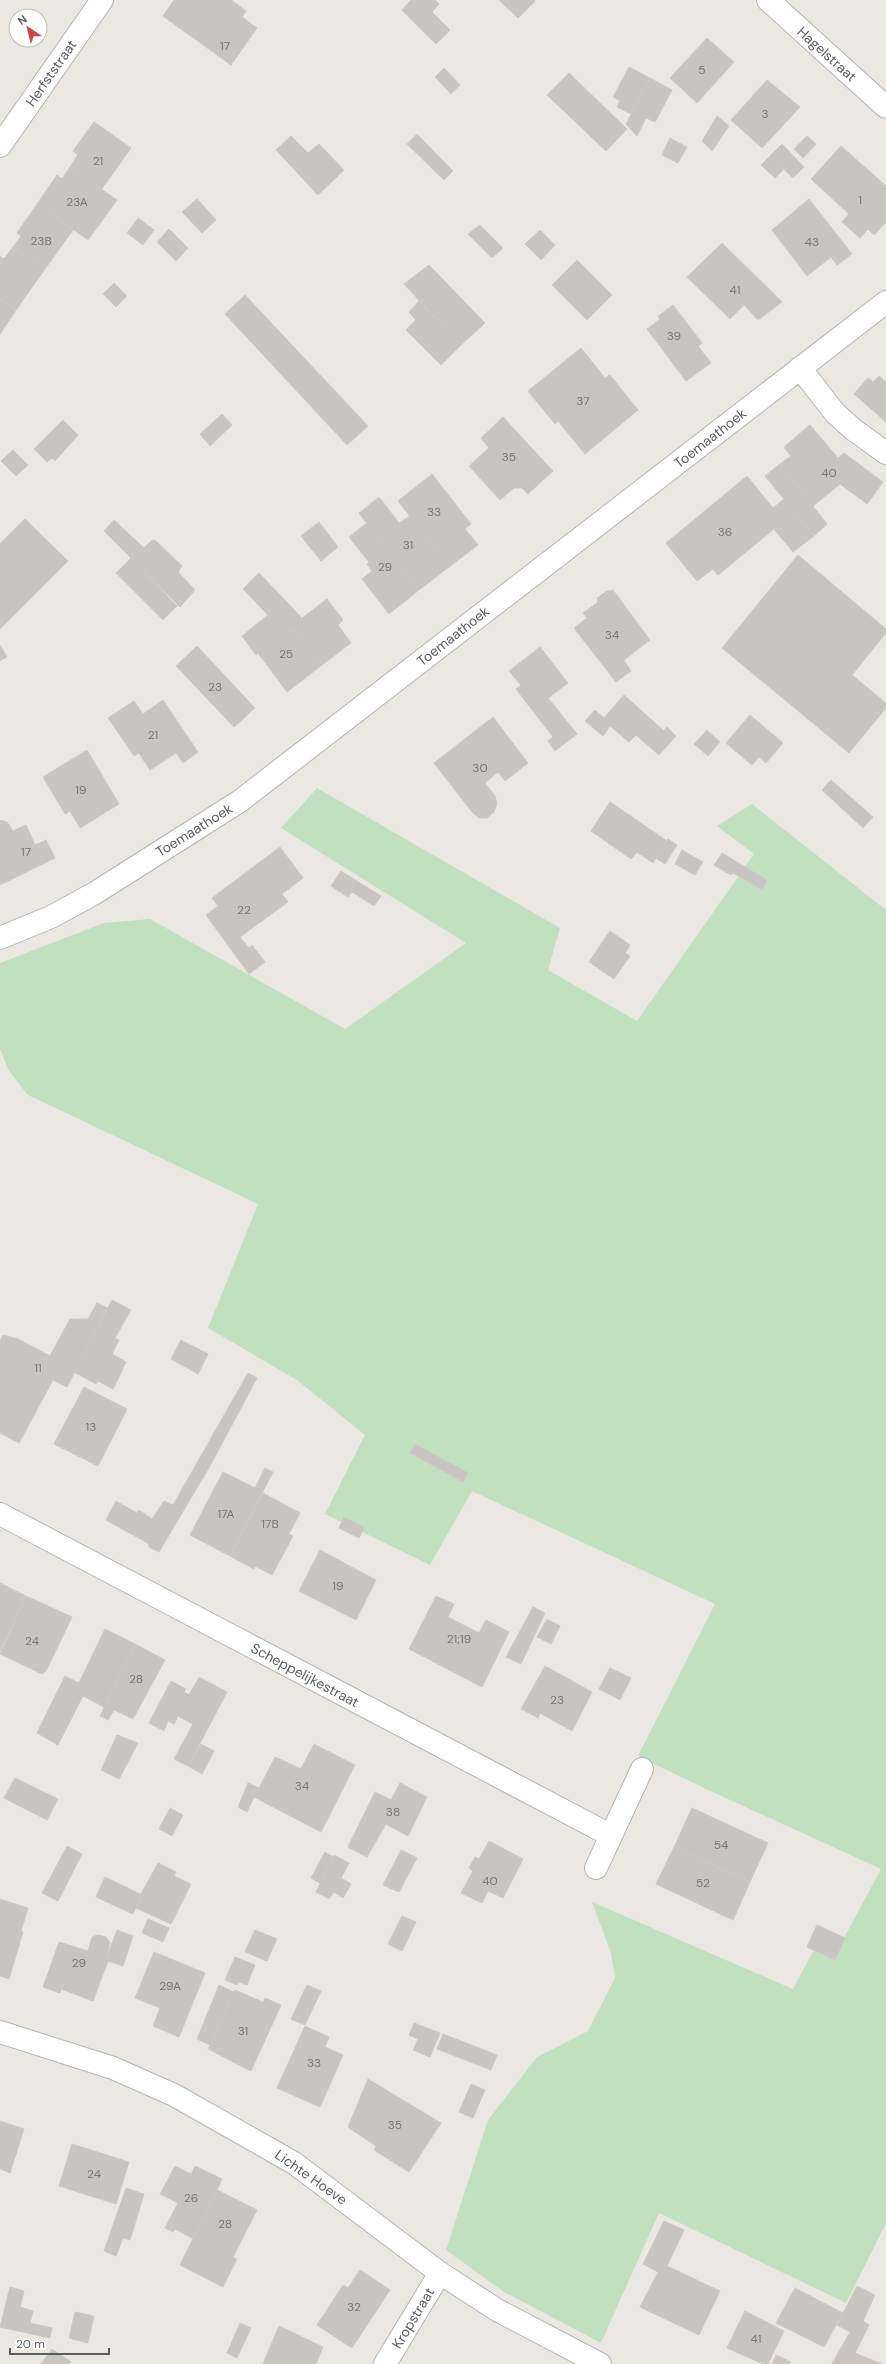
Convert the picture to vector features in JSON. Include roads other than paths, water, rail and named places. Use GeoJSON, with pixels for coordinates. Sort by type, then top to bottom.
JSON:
{"type":"FeatureCollection","features":[{"type":"Feature","properties":{"kind":"street","name":"Herfststraat"},"geometry":{"type":"LineString","coordinates":[[0,146],[102,0]]}},
{"type":"Feature","properties":{"kind":"street","name":"Hagelstraat"},"geometry":{"type":"LineString","coordinates":[[768,0],[886,108]]}},
{"type":"Feature","properties":{"kind":"street","name":"Toemaathoek"},"geometry":{"type":"LineString","coordinates":[[0,938],[51,917],[95,893],[240,801],[886,302]]}},
{"type":"Feature","properties":{"kind":"street"},"geometry":{"type":"LineString","coordinates":[[800,368],[835,413],[854,430],[886,453]]}},
{"type":"Feature","properties":{"kind":"street","name":"Scheppelijkestraat"},"geometry":{"type":"LineString","coordinates":[[0,1514],[610,1835]]}},
{"type":"Feature","properties":{"kind":"street"},"geometry":{"type":"LineString","coordinates":[[596,1868],[610,1835],[642,1769]]}},
{"type":"Feature","properties":{"kind":"street","name":"Lichte Hoeve"},"geometry":{"type":"LineString","coordinates":[[0,2032],[113,2068],[174,2095],[294,2163],[440,2273],[497,2310],[600,2364]]}},
{"type":"Feature","properties":{"kind":"street","name":"Kropstraat"},"geometry":{"type":"LineString","coordinates":[[385,2364],[440,2273]]}}]}
